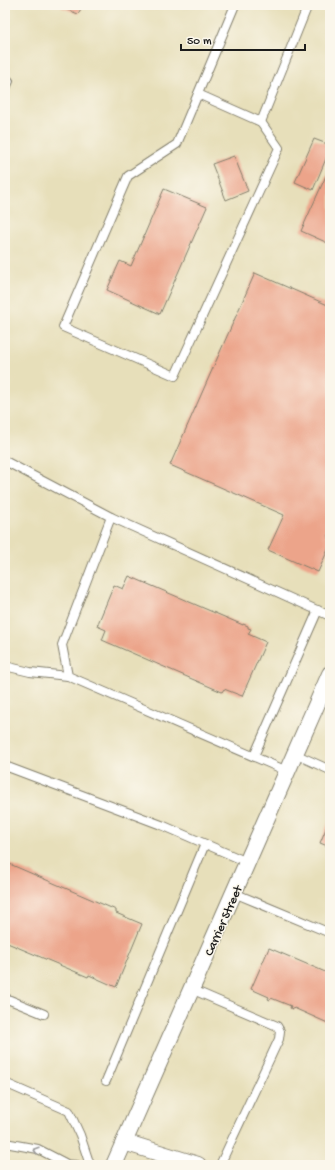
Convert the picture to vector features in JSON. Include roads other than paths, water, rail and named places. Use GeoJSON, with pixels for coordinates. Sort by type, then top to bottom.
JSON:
{"type":"FeatureCollection","features":[{"type":"Feature","properties":{"kind":"street","name":"Carrier Street"},"geometry":{"type":"LineString","coordinates":[[114,1165],[330,674]]}},
{"type":"Feature","properties":{"kind":"street"},"geometry":{"type":"LineString","coordinates":[[124,1142],[198,1165]]}},
{"type":"Feature","properties":{"kind":"lane"},"geometry":{"type":"LineString","coordinates":[[198,94],[261,122],[279,148],[175,376],[63,327],[128,176],[177,144],[235,5]]}},
{"type":"Feature","properties":{"kind":"lane"},"geometry":{"type":"LineString","coordinates":[[261,122],[308,5]]}},
{"type":"Feature","properties":{"kind":"lane"},"geometry":{"type":"LineString","coordinates":[[5,77],[9,81],[5,90]]}},
{"type":"Feature","properties":{"kind":"lane"},"geometry":{"type":"LineString","coordinates":[[5,461],[111,517],[330,616]]}},
{"type":"Feature","properties":{"kind":"lane"},"geometry":{"type":"LineString","coordinates":[[68,676],[62,645],[111,517]]}},
{"type":"Feature","properties":{"kind":"lane"},"geometry":{"type":"LineString","coordinates":[[254,756],[318,610]]}},
{"type":"Feature","properties":{"kind":"lane"},"geometry":{"type":"LineString","coordinates":[[5,666],[30,672],[68,676],[288,771]]}},
{"type":"Feature","properties":{"kind":"lane"},"geometry":{"type":"LineString","coordinates":[[295,754],[330,770]]}},
{"type":"Feature","properties":{"kind":"lane"},"geometry":{"type":"LineString","coordinates":[[5,766],[164,826],[247,862]]}},
{"type":"Feature","properties":{"kind":"lane"},"geometry":{"type":"LineString","coordinates":[[106,1081],[205,844]]}},
{"type":"Feature","properties":{"kind":"lane"},"geometry":{"type":"LineString","coordinates":[[234,893],[330,933]]}},
{"type":"Feature","properties":{"kind":"lane"},"geometry":{"type":"LineString","coordinates":[[191,989],[277,1026],[280,1031],[279,1039],[220,1165]]}},
{"type":"Feature","properties":{"kind":"lane"},"geometry":{"type":"LineString","coordinates":[[5,998],[44,1014]]}},
{"type":"Feature","properties":{"kind":"lane"},"geometry":{"type":"LineString","coordinates":[[5,1083],[69,1111],[80,1135],[90,1165]]}},
{"type":"Feature","properties":{"kind":"lane"},"geometry":{"type":"LineString","coordinates":[[5,1143],[38,1149],[65,1163],[77,1165]]}},
{"type":"Feature","properties":{"kind":"lane"},"geometry":{"type":"LineString","coordinates":[[57,1165],[65,1163]]}},
{"type":"Feature","properties":{"kind":"lane"},"geometry":{"type":"LineString","coordinates":[[5,1164],[11,1165]]}}]}
